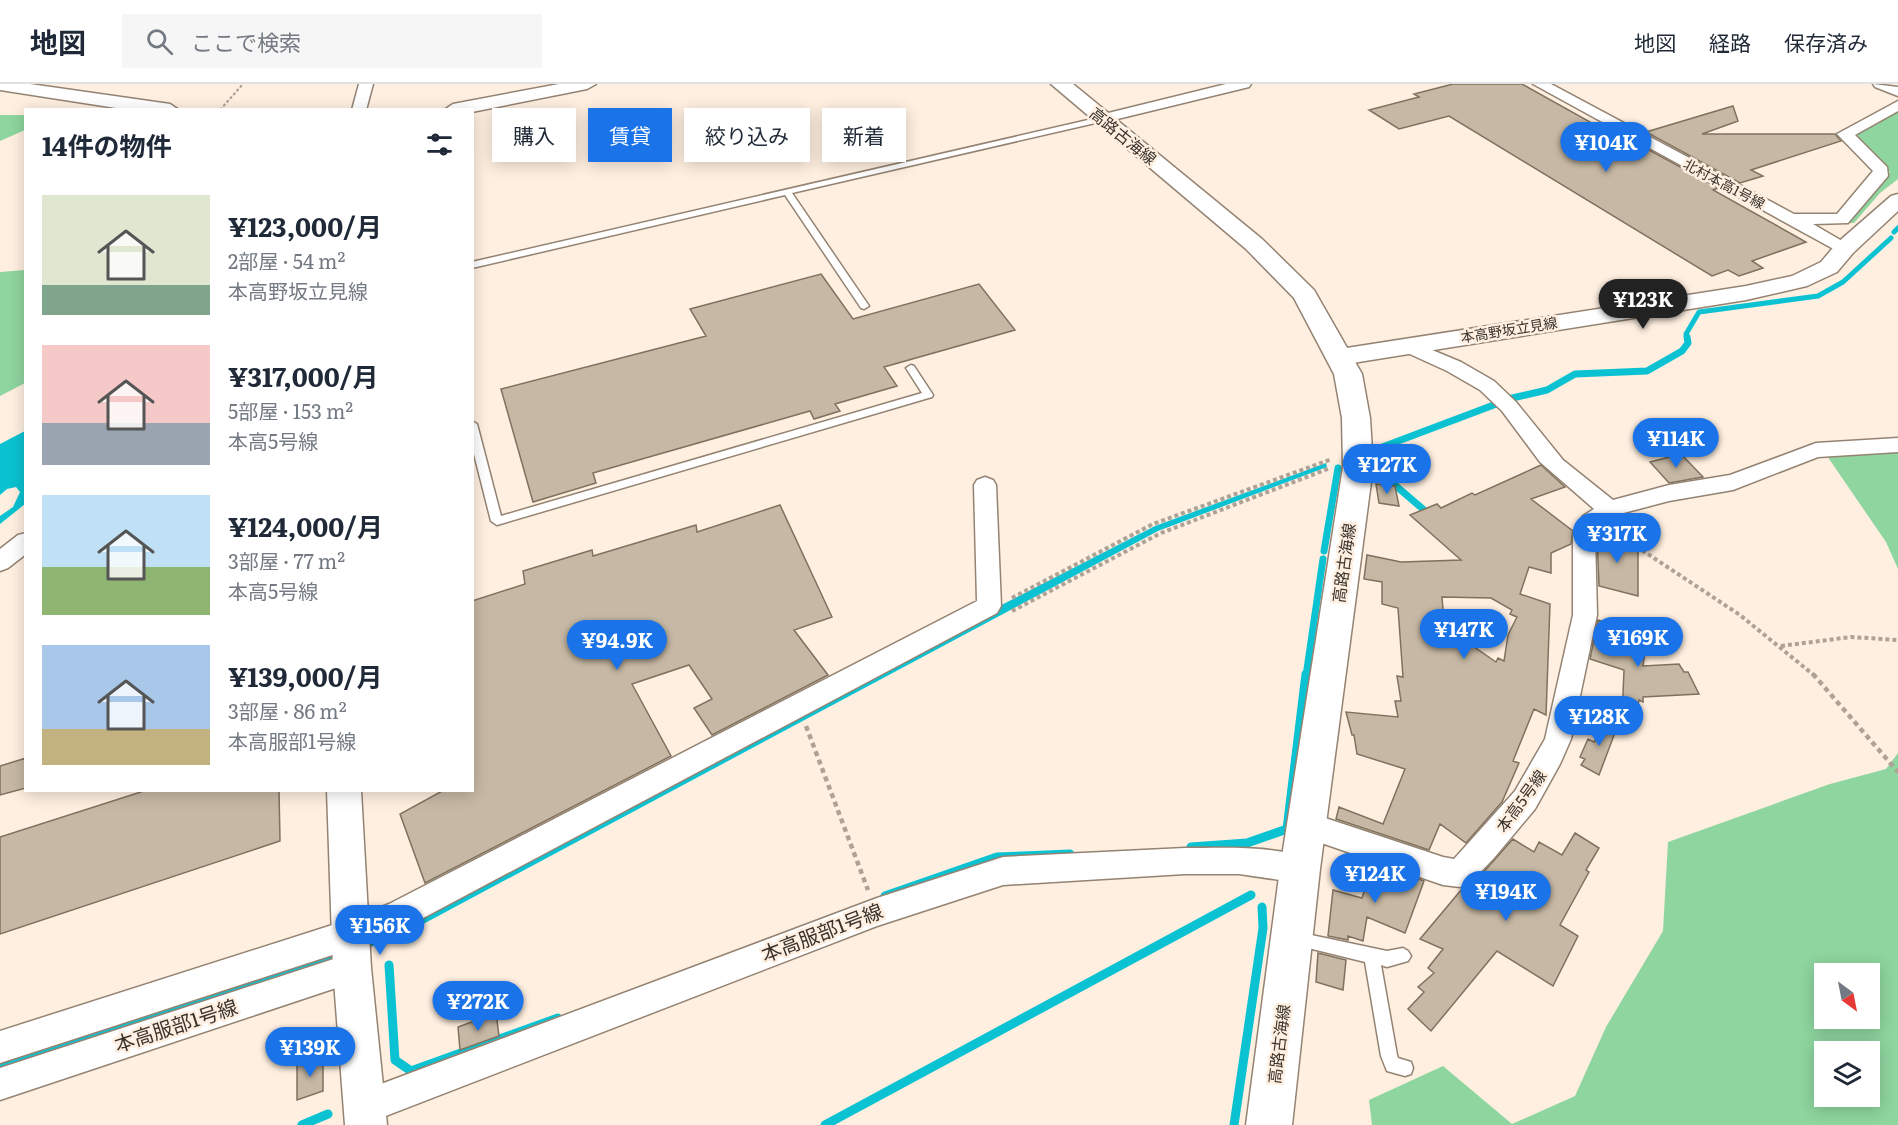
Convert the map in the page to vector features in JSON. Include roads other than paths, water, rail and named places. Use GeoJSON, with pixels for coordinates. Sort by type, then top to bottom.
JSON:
{"type":"FeatureCollection","features":[{"type":"Feature","properties":{"kind":"main road","name":"高路古海線"},"geometry":{"type":"LineString","coordinates":[[1061,84],[1254,244],[1291,280],[1305,295],[1340,357],[1350,385],[1356,417],[1358,467],[1300,869],[1269,1125]]}},
{"type":"Feature","properties":{"kind":"street"},"geometry":{"type":"LineString","coordinates":[[360,108],[366,84]]}},
{"type":"Feature","properties":{"kind":"street"},"geometry":{"type":"LineString","coordinates":[[463,108],[587,84]]}},
{"type":"Feature","properties":{"kind":"street"},"geometry":{"type":"LineString","coordinates":[[1185,84],[1200,95]]}},
{"type":"Feature","properties":{"kind":"street"},"geometry":{"type":"LineString","coordinates":[[1101,119],[1244,84]]}},
{"type":"Feature","properties":{"kind":"street","name":"北村本高1号線"},"geometry":{"type":"LineString","coordinates":[[1540,84],[1845,248]]}},
{"type":"Feature","properties":{"kind":"street"},"geometry":{"type":"LineString","coordinates":[[1880,84],[1898,92]]}},
{"type":"Feature","properties":{"kind":"street"},"geometry":{"type":"LineString","coordinates":[[6,85],[157,108]]}},
{"type":"Feature","properties":{"kind":"street"},"geometry":{"type":"LineString","coordinates":[[1790,219],[1842,219],[1880,176],[1881,170],[1845,134],[1898,105]]}},
{"type":"Feature","properties":{"kind":"street","name":"本高野坂立見線"},"geometry":{"type":"LineString","coordinates":[[1340,357],[1746,293],[1799,281],[1829,267],[1845,248],[1898,200]]}},
{"type":"Feature","properties":{"kind":"street"},"geometry":{"type":"LineString","coordinates":[[1408,346],[1464,372],[1498,394],[1515,412],[1540,448],[1602,514],[1669,493],[1732,482],[1816,450],[1898,445]]}},
{"type":"Feature","properties":{"kind":"street"},"geometry":{"type":"LineString","coordinates":[[0,1047],[351,951],[399,915],[989,606],[986,485]]}},
{"type":"Feature","properties":{"kind":"street","name":"本高5号線"},"geometry":{"type":"LineString","coordinates":[[1307,825],[1443,872],[1460,873],[1484,849],[1525,800],[1547,764],[1558,739],[1585,615],[1584,536],[1602,514]]}},
{"type":"Feature","properties":{"kind":"street"},"geometry":{"type":"LineString","coordinates":[[0,562],[24,543]]}},
{"type":"Feature","properties":{"kind":"street"},"geometry":{"type":"LineString","coordinates":[[344,792],[351,951],[366,1116]]}},
{"type":"Feature","properties":{"kind":"street","name":"本高服部1号線"},"geometry":{"type":"LineString","coordinates":[[366,1116],[877,912],[1003,871],[1185,861],[1239,861],[1300,869]]}},
{"type":"Feature","properties":{"kind":"street","name":"本高服部1号線"},"geometry":{"type":"LineString","coordinates":[[0,1084],[351,951]]}},
{"type":"Feature","properties":{"kind":"lane"},"geometry":{"type":"LineString","coordinates":[[474,265],[1101,119]]}},
{"type":"Feature","properties":{"kind":"lane"},"geometry":{"type":"LineString","coordinates":[[788,193],[864,306]]}},
{"type":"Feature","properties":{"kind":"lane"},"geometry":{"type":"LineString","coordinates":[[474,431],[497,521],[928,395],[911,368]]}},
{"type":"Feature","properties":{"kind":"lane"},"geometry":{"type":"LineString","coordinates":[[1293,938],[1387,959],[1403,956]]}},
{"type":"Feature","properties":{"kind":"lane"},"geometry":{"type":"LineString","coordinates":[[1372,956],[1389,1056],[1393,1065],[1405,1068]]}},
{"type":"Feature","properties":{"kind":"water"},"geometry":{"type":"Polygon","coordinates":[[[24,432],[24,505],[0,524],[0,516],[13,507],[20,492],[16,487],[7,489],[0,495],[0,444],[24,432]]]}},
{"type":"Feature","properties":{"kind":"water"},"geometry":{"type":"Polygon","coordinates":[[[1326,463],[1327,467],[1158,531],[399,937],[0,1073],[0,1056],[332,949],[1155,526],[1326,463]]]}},
{"type":"Feature","properties":{"kind":"waterway"},"geometry":{"type":"LineString","coordinates":[[1894,232],[1898,228]]}},
{"type":"Feature","properties":{"kind":"waterway"},"geometry":{"type":"LineString","coordinates":[[1687,338],[1686,334],[1699,312],[1818,296],[1843,282],[1891,238]]}},
{"type":"Feature","properties":{"kind":"waterway"},"geometry":{"type":"LineString","coordinates":[[1508,399],[1547,390],[1575,374],[1647,371],[1682,351],[1688,343],[1687,337]]}},
{"type":"Feature","properties":{"kind":"waterway"},"geometry":{"type":"LineString","coordinates":[[1377,449],[1499,403]]}},
{"type":"Feature","properties":{"kind":"waterway"},"geometry":{"type":"LineString","coordinates":[[1324,551],[1338,468]]}},
{"type":"Feature","properties":{"kind":"waterway"},"geometry":{"type":"LineString","coordinates":[[1375,468],[1431,516]]}},
{"type":"Feature","properties":{"kind":"waterway"},"geometry":{"type":"LineString","coordinates":[[1306,676],[1323,559]]}},
{"type":"Feature","properties":{"kind":"waterway"},"geometry":{"type":"LineString","coordinates":[[1191,847],[1247,843],[1287,829],[1306,674]]}},
{"type":"Feature","properties":{"kind":"waterway"},"geometry":{"type":"LineString","coordinates":[[885,896],[997,857],[1070,854]]}},
{"type":"Feature","properties":{"kind":"waterway"},"geometry":{"type":"LineString","coordinates":[[825,1125],[1251,895]]}},
{"type":"Feature","properties":{"kind":"waterway"},"geometry":{"type":"LineString","coordinates":[[1234,1125],[1263,928],[1262,907]]}},
{"type":"Feature","properties":{"kind":"waterway"},"geometry":{"type":"LineString","coordinates":[[389,965],[395,1060],[411,1071],[558,1018]]}},
{"type":"Feature","properties":{"kind":"waterway"},"geometry":{"type":"LineString","coordinates":[[302,1125],[328,1114]]}}]}
